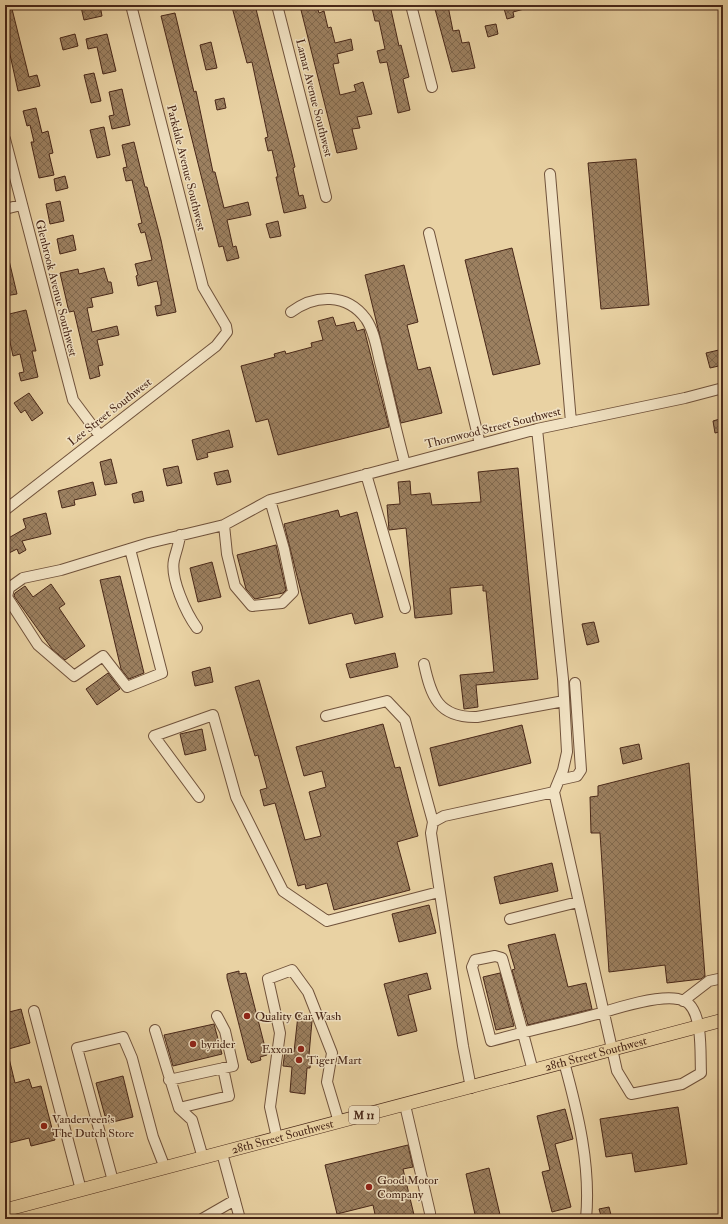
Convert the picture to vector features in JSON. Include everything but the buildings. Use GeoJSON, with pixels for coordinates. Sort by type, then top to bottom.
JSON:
{"type":"FeatureCollection","features":[{"type":"Feature","properties":{"kind":"main road","name":"28th Street Southwest"},"geometry":{"type":"LineString","coordinates":[[5,1210],[471,1088],[723,1020]]}},
{"type":"Feature","properties":{"kind":"street","name":"Parkdale Avenue Southwest"},"geometry":{"type":"LineString","coordinates":[[132,5],[203,287],[206,295],[226,326],[227,332]]}},
{"type":"Feature","properties":{"kind":"street","name":"Lamar Avenue Southwest"},"geometry":{"type":"LineString","coordinates":[[277,5],[326,197]]}},
{"type":"Feature","properties":{"kind":"street"},"geometry":{"type":"LineString","coordinates":[[411,5],[432,87]]}},
{"type":"Feature","properties":{"kind":"street","name":"Glenbrook Avenue Southwest"},"geometry":{"type":"LineString","coordinates":[[5,139],[73,400],[100,436]]}},
{"type":"Feature","properties":{"kind":"street"},"geometry":{"type":"LineString","coordinates":[[550,174],[571,422]]}},
{"type":"Feature","properties":{"kind":"street"},"geometry":{"type":"LineString","coordinates":[[5,209],[21,204]]}},
{"type":"Feature","properties":{"kind":"street"},"geometry":{"type":"LineString","coordinates":[[428,233],[480,444]]}},
{"type":"Feature","properties":{"kind":"street"},"geometry":{"type":"LineString","coordinates":[[291,312],[299,306],[315,299],[339,299],[357,309],[366,319],[377,351],[405,464]]}},
{"type":"Feature","properties":{"kind":"street","name":"Lee Street Southwest"},"geometry":{"type":"LineString","coordinates":[[5,510],[216,346],[227,332]]}},
{"type":"Feature","properties":{"kind":"street","name":"Thornwood Street Southwest"},"geometry":{"type":"LineString","coordinates":[[130,549],[162,673],[127,687],[103,656],[74,676],[38,645],[7,597],[9,588],[23,578],[61,570],[130,549],[180,535],[224,525],[270,500],[537,429],[685,398],[723,388]]}},
{"type":"Feature","properties":{"kind":"street"},"geometry":{"type":"LineString","coordinates":[[532,1071],[522,1033],[502,958],[495,956],[475,960],[472,967],[491,1041],[522,1033],[602,1012],[619,1006],[678,999],[688,1003],[694,1011],[698,1027],[701,1073],[682,1084],[632,1094],[617,1071],[602,1012],[554,792],[567,752],[564,701],[537,429]]}},
{"type":"Feature","properties":{"kind":"street"},"geometry":{"type":"LineString","coordinates":[[366,474],[405,608]]}},
{"type":"Feature","properties":{"kind":"street"},"geometry":{"type":"LineString","coordinates":[[224,525],[227,554],[235,586],[252,606],[282,603],[293,592],[284,549],[270,500]]}},
{"type":"Feature","properties":{"kind":"street"},"geometry":{"type":"LineString","coordinates":[[180,535],[178,552],[174,560],[174,574],[181,597],[197,628]]}},
{"type":"Feature","properties":{"kind":"street"},"geometry":{"type":"LineString","coordinates":[[424,664],[431,691],[439,705],[452,714],[464,717],[477,716],[564,701]]}},
{"type":"Feature","properties":{"kind":"street"},"geometry":{"type":"LineString","coordinates":[[559,780],[577,776],[580,770],[575,683]]}},
{"type":"Feature","properties":{"kind":"street"},"geometry":{"type":"LineString","coordinates":[[326,716],[387,701],[405,720],[433,822],[431,834],[462,1046],[471,1088]]}},
{"type":"Feature","properties":{"kind":"street"},"geometry":{"type":"LineString","coordinates":[[199,797],[154,736],[213,715],[236,797],[283,891],[327,920],[440,892]]}},
{"type":"Feature","properties":{"kind":"street"},"geometry":{"type":"LineString","coordinates":[[433,822],[444,816],[554,792]]}},
{"type":"Feature","properties":{"kind":"street"},"geometry":{"type":"LineString","coordinates":[[510,919],[578,902]]}},
{"type":"Feature","properties":{"kind":"street"},"geometry":{"type":"LineString","coordinates":[[277,1138],[270,1107],[280,1033],[268,979],[292,970],[308,992],[332,1053],[327,1082],[339,1122]]}},
{"type":"Feature","properties":{"kind":"street"},"geometry":{"type":"LineString","coordinates":[[683,1001],[709,981],[723,978]]}},
{"type":"Feature","properties":{"kind":"street"},"geometry":{"type":"LineString","coordinates":[[34,1011],[80,1190]]}},
{"type":"Feature","properties":{"kind":"street"},"geometry":{"type":"LineString","coordinates":[[169,1080],[233,1066],[225,1031],[216,1016]]}},
{"type":"Feature","properties":{"kind":"street"},"geometry":{"type":"LineString","coordinates":[[155,1030],[169,1080],[179,1108],[192,1120],[202,1158]]}},
{"type":"Feature","properties":{"kind":"street"},"geometry":{"type":"LineString","coordinates":[[113,1181],[77,1048],[123,1037],[132,1058],[152,1138],[165,1168]]}},
{"type":"Feature","properties":{"kind":"street"},"geometry":{"type":"LineString","coordinates":[[564,1062],[577,1109],[581,1135],[588,1198],[586,1219]]}},
{"type":"Feature","properties":{"kind":"street"},"geometry":{"type":"LineString","coordinates":[[179,1108],[229,1096],[223,1068]]}},
{"type":"Feature","properties":{"kind":"street"},"geometry":{"type":"LineString","coordinates":[[405,1105],[430,1213],[430,1219]]}},
{"type":"Feature","properties":{"kind":"street"},"geometry":{"type":"LineString","coordinates":[[222,1153],[240,1219]]}},
{"type":"Feature","properties":{"kind":"street"},"geometry":{"type":"LineString","coordinates":[[202,1219],[235,1200]]}},
{"type":"Feature","properties":{"kind":"place","name":"Quality Car Wash"},"geometry":{"type":"Point","coordinates":[247,1016]}},
{"type":"Feature","properties":{"kind":"place","name":"byrider"},"geometry":{"type":"Point","coordinates":[193,1044]}},
{"type":"Feature","properties":{"kind":"place","name":"Exxon"},"geometry":{"type":"Point","coordinates":[301,1049]}},
{"type":"Feature","properties":{"kind":"place","name":"Tiger Mart"},"geometry":{"type":"Point","coordinates":[299,1060]}},
{"type":"Feature","properties":{"kind":"place","name":"Vanderveen's The Dutch Store"},"geometry":{"type":"Point","coordinates":[44,1126]}},
{"type":"Feature","properties":{"kind":"place","name":"Good Motor Company"},"geometry":{"type":"Point","coordinates":[369,1187]}}]}
